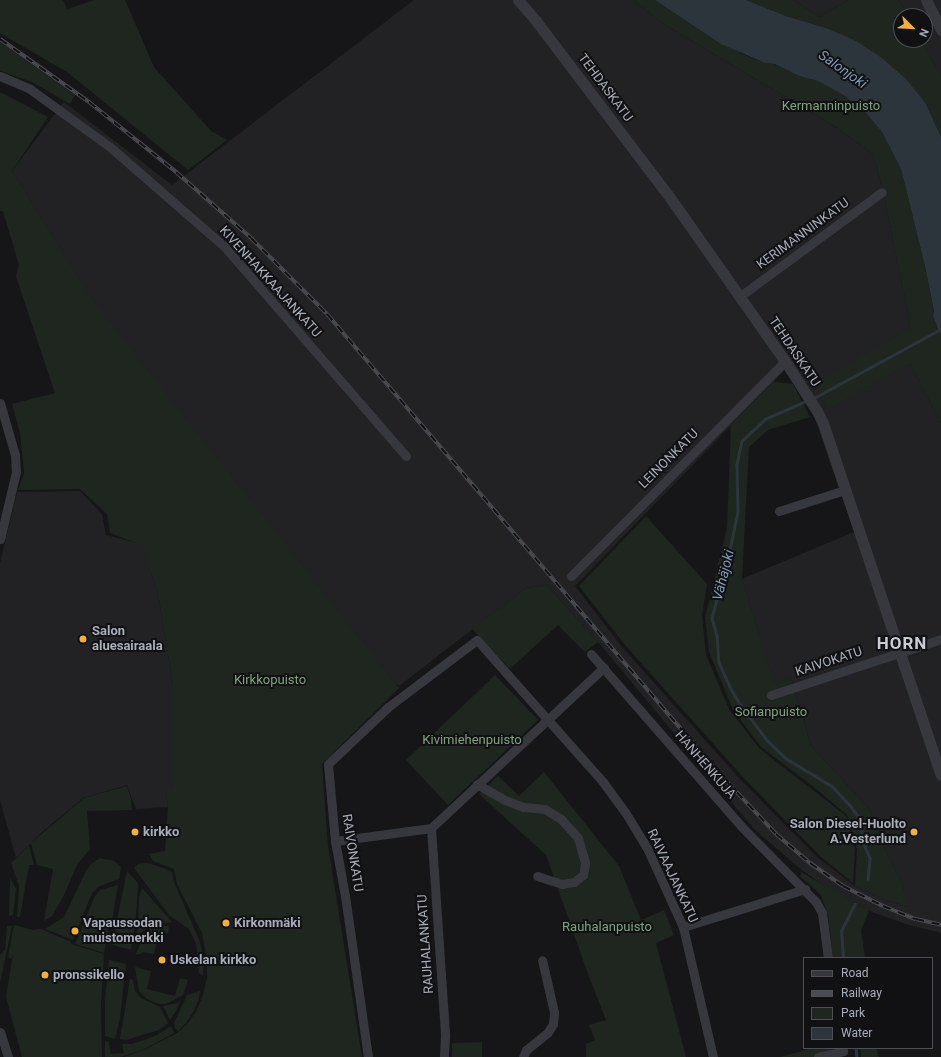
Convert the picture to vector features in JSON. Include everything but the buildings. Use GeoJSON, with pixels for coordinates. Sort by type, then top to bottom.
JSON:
{"type":"FeatureCollection","features":[{"type":"Feature","properties":{"kind":"street","name":"TEHDASKATU"},"geometry":{"type":"LineString","coordinates":[[518,0],[536,21],[662,186],[785,361],[815,408],[823,423],[941,775]]}},
{"type":"Feature","properties":{"kind":"street"},"geometry":{"type":"LineString","coordinates":[[926,0],[941,30]]}},
{"type":"Feature","properties":{"kind":"street","name":"KIVENHAKKAAJANKATU"},"geometry":{"type":"LineString","coordinates":[[0,76],[30,89],[110,147],[224,246],[406,456]]}},
{"type":"Feature","properties":{"kind":"street","name":"KERIMANNINKATU"},"geometry":{"type":"LineString","coordinates":[[739,297],[882,192]]}},
{"type":"Feature","properties":{"kind":"street","name":"LEINONKATU"},"geometry":{"type":"LineString","coordinates":[[572,576],[785,361]]}},
{"type":"Feature","properties":{"kind":"street"},"geometry":{"type":"LineString","coordinates":[[0,403],[16,455],[16,472],[0,539]]}},
{"type":"Feature","properties":{"kind":"street"},"geometry":{"type":"LineString","coordinates":[[779,511],[845,490]]}},
{"type":"Feature","properties":{"kind":"street","name":"KAIVOKATU"},"geometry":{"type":"LineString","coordinates":[[771,695],[941,639]]}},
{"type":"Feature","properties":{"kind":"street","name":"RAIVAAJANKATU"},"geometry":{"type":"LineString","coordinates":[[412,689],[477,640],[603,782],[625,812],[647,848],[683,927],[713,1057]]}},
{"type":"Feature","properties":{"kind":"street","name":"HANHENKUJA"},"geometry":{"type":"LineString","coordinates":[[591,654],[604,667],[741,826],[816,902],[822,912],[828,957]]}},
{"type":"Feature","properties":{"kind":"street"},"geometry":{"type":"LineString","coordinates":[[335,841],[431,828],[547,718],[604,667]]}},
{"type":"Feature","properties":{"kind":"street","name":"RAIVONKATU"},"geometry":{"type":"LineString","coordinates":[[368,1057],[345,896],[335,841],[328,764],[388,707],[412,689]]}},
{"type":"Feature","properties":{"kind":"street"},"geometry":{"type":"LineString","coordinates":[[478,784],[505,800],[523,807],[545,809],[561,819],[578,838],[585,863],[583,875],[574,882],[562,884],[537,876]]}},
{"type":"Feature","properties":{"kind":"street","name":"RAUHALANKATU"},"geometry":{"type":"LineString","coordinates":[[431,828],[445,1036],[444,1057]]}},
{"type":"Feature","properties":{"kind":"street"},"geometry":{"type":"LineString","coordinates":[[683,927],[804,889]]}},
{"type":"Feature","properties":{"kind":"street"},"geometry":{"type":"LineString","coordinates":[[523,1057],[526,1050],[548,1032],[552,1024],[554,1012],[542,960]]}},
{"type":"Feature","properties":{"kind":"street"},"geometry":{"type":"LineString","coordinates":[[0,1032],[8,1057]]}},
{"type":"Feature","properties":{"kind":"street"},"geometry":{"type":"LineString","coordinates":[[818,1057],[843,1052]]}},
{"type":"Feature","properties":{"kind":"shaded area"},"geometry":{"type":"Polygon","coordinates":[[[414,0],[634,0],[659,21],[836,127],[873,154],[883,190],[913,337],[910,363],[941,423],[941,933],[909,925],[869,911],[827,888],[798,867],[754,829],[598,642],[547,585],[526,588],[399,686],[387,674],[93,302],[12,171],[64,102],[172,185],[414,0]],[[785,370],[575,586],[622,647],[739,778],[818,858],[855,886],[881,898],[907,907],[902,883],[882,843],[877,823],[866,805],[811,746],[791,678],[774,684],[742,579],[854,532],[814,416],[785,370]]]}},
{"type":"Feature","properties":{"kind":"shaded area"},"geometry":{"type":"Polygon","coordinates":[[[793,0],[849,0],[819,17],[793,0]]]}},
{"type":"Feature","properties":{"kind":"shaded area"},"geometry":{"type":"Polygon","coordinates":[[[899,0],[941,0],[941,77],[925,48],[933,48],[933,8],[904,8],[899,0]]]}},
{"type":"Feature","properties":{"kind":"shaded area","name":"Salon aluesairaala"},"geometry":{"type":"Polygon","coordinates":[[[80,491],[102,514],[106,535],[141,544],[158,593],[173,685],[173,790],[166,790],[168,807],[136,809],[127,785],[83,798],[42,832],[16,858],[0,800],[0,563],[17,492],[80,491]]]}},
{"type":"Feature","properties":{"kind":"green space"},"geometry":{"type":"Polygon","coordinates":[[[0,0],[63,0],[67,9],[95,0],[125,0],[154,67],[211,131],[227,140],[188,170],[67,72],[0,33],[0,0]]]}},
{"type":"Feature","properties":{"kind":"green space","name":"Kermanninpuisto"},"geometry":{"type":"Polygon","coordinates":[[[634,0],[655,0],[742,54],[765,63],[774,64],[799,76],[818,81],[845,96],[866,113],[882,132],[901,169],[925,266],[934,311],[933,316],[941,336],[941,423],[910,363],[828,409],[815,383],[911,328],[883,190],[873,154],[836,127],[659,21],[634,0]]]}},
{"type":"Feature","properties":{"kind":"green space"},"geometry":{"type":"Polygon","coordinates":[[[746,0],[793,0],[819,17],[849,0],[899,0],[904,8],[893,8],[893,48],[925,48],[941,77],[941,137],[926,104],[826,28],[786,16],[746,0]]]}},
{"type":"Feature","properties":{"kind":"green space"},"geometry":{"type":"Polygon","coordinates":[[[0,42],[75,95],[70,104],[32,82],[0,71],[0,42]]]}},
{"type":"Feature","properties":{"kind":"green space","name":"Kirkkopuisto"},"geometry":{"type":"Polygon","coordinates":[[[0,92],[48,117],[12,171],[93,301],[399,688],[322,764],[328,846],[362,1057],[124,1057],[146,1049],[177,1033],[187,1024],[196,1012],[203,995],[207,978],[207,960],[202,933],[177,884],[174,869],[153,861],[149,854],[165,851],[168,807],[166,790],[173,790],[173,685],[158,593],[141,545],[110,533],[107,514],[80,489],[18,490],[24,473],[20,433],[12,404],[55,393],[16,276],[19,265],[3,211],[0,211],[0,92]]]}},
{"type":"Feature","properties":{"kind":"green space","name":"Sofianpuisto"},"geometry":{"type":"Polygon","coordinates":[[[773,382],[793,384],[810,417],[768,430],[749,447],[742,579],[774,683],[791,678],[811,746],[866,805],[877,823],[882,843],[902,883],[908,907],[881,898],[855,886],[857,849],[847,815],[815,788],[761,747],[733,710],[709,652],[705,617],[727,528],[731,425],[773,382]]]}},
{"type":"Feature","properties":{"kind":"green space"},"geometry":{"type":"Polygon","coordinates":[[[646,516],[707,584],[702,615],[706,655],[730,711],[760,749],[846,816],[855,848],[853,883],[820,856],[742,776],[625,645],[579,586],[646,516]]]}},
{"type":"Feature","properties":{"kind":"green space"},"geometry":{"type":"Polygon","coordinates":[[[547,585],[598,642],[585,652],[558,625],[510,669],[472,629],[526,588],[547,585]]]}},
{"type":"Feature","properties":{"kind":"green space","name":"Kivimiehenpuisto"},"geometry":{"type":"Polygon","coordinates":[[[495,675],[538,720],[448,805],[406,760],[495,675]]]}},
{"type":"Feature","properties":{"kind":"green space","name":"Rauhalanpuisto"},"geometry":{"type":"Polygon","coordinates":[[[544,772],[619,866],[641,920],[664,910],[674,935],[656,943],[686,1057],[586,1057],[586,1044],[595,1040],[589,1025],[606,1020],[546,855],[479,794],[498,776],[519,796],[544,772]]]}},
{"type":"Feature","properties":{"kind":"green space"},"geometry":{"type":"Polygon","coordinates":[[[127,786],[131,799],[132,810],[87,811],[90,849],[77,865],[63,897],[52,916],[44,921],[53,869],[37,865],[31,843],[84,798],[127,786]]]}},
{"type":"Feature","properties":{"kind":"green space"},"geometry":{"type":"Polygon","coordinates":[[[29,846],[34,865],[29,865],[20,917],[17,917],[19,886],[11,863],[29,846]]]}},
{"type":"Feature","properties":{"kind":"green space"},"geometry":{"type":"Polygon","coordinates":[[[100,858],[114,861],[121,867],[119,879],[100,886],[92,893],[73,940],[45,929],[64,917],[85,873],[91,864],[100,858]]]}},
{"type":"Feature","properties":{"kind":"green space"},"geometry":{"type":"Polygon","coordinates":[[[147,863],[172,872],[174,882],[200,942],[204,963],[203,976],[199,973],[196,944],[189,929],[169,915],[134,868],[138,864],[147,863]]]}},
{"type":"Feature","properties":{"kind":"green space"},"geometry":{"type":"Polygon","coordinates":[[[127,871],[138,883],[135,927],[131,950],[112,945],[127,871]]]}},
{"type":"Feature","properties":{"kind":"green space"},"geometry":{"type":"Polygon","coordinates":[[[801,872],[869,911],[861,930],[865,957],[833,957],[828,916],[821,895],[800,876],[801,872]]]}},
{"type":"Feature","properties":{"kind":"green space"},"geometry":{"type":"Polygon","coordinates":[[[10,877],[16,889],[13,915],[9,916],[10,877]]]}},
{"type":"Feature","properties":{"kind":"green space"},"geometry":{"type":"Polygon","coordinates":[[[118,885],[104,953],[75,944],[95,896],[100,890],[118,885]]]}},
{"type":"Feature","properties":{"kind":"green space"},"geometry":{"type":"Polygon","coordinates":[[[142,888],[172,922],[154,924],[147,928],[140,933],[134,945],[138,928],[139,896],[142,888]]]}},
{"type":"Feature","properties":{"kind":"green space"},"geometry":{"type":"Polygon","coordinates":[[[14,925],[33,930],[41,929],[71,942],[71,944],[104,954],[101,1005],[102,1057],[22,1057],[6,997],[13,954],[11,959],[8,957],[14,925]]]}},
{"type":"Feature","properties":{"kind":"green space"},"geometry":{"type":"Polygon","coordinates":[[[7,926],[12,926],[0,983],[0,955],[5,950],[7,926]]]}},
{"type":"Feature","properties":{"kind":"green space"},"geometry":{"type":"Polygon","coordinates":[[[161,926],[169,926],[168,933],[159,934],[154,954],[143,952],[141,954],[136,954],[143,938],[150,929],[161,926]]]}},
{"type":"Feature","properties":{"kind":"green space"},"geometry":{"type":"Polygon","coordinates":[[[109,960],[126,964],[120,1019],[115,1039],[105,1036],[105,999],[109,960]]]}},
{"type":"Feature","properties":{"kind":"green space"},"geometry":{"type":"Polygon","coordinates":[[[135,967],[151,971],[147,989],[175,996],[180,978],[188,980],[183,995],[166,1004],[159,1004],[147,999],[139,991],[135,967]]]}},
{"type":"Feature","properties":{"kind":"green space"},"geometry":{"type":"Polygon","coordinates":[[[130,979],[133,980],[135,991],[141,998],[160,1007],[168,1023],[159,1030],[126,1040],[120,1039],[130,979]]]}},
{"type":"Feature","properties":{"kind":"green space"},"geometry":{"type":"Polygon","coordinates":[[[200,991],[194,1011],[186,1023],[178,1031],[175,1028],[174,1023],[187,995],[200,991]]]}},
{"type":"Feature","properties":{"kind":"green space"},"geometry":{"type":"Polygon","coordinates":[[[181,1000],[170,1020],[163,1006],[177,1003],[181,1000]]]}},
{"type":"Feature","properties":{"kind":"green space"},"geometry":{"type":"Polygon","coordinates":[[[171,1026],[174,1033],[145,1049],[121,1057],[105,1057],[105,1041],[109,1042],[111,1054],[124,1053],[122,1044],[131,1044],[144,1040],[157,1035],[171,1026]]]}},
{"type":"Feature","properties":{"kind":"green space"},"geometry":{"type":"Polygon","coordinates":[[[482,1042],[482,1057],[452,1057],[452,1043],[482,1042]]]}},
{"type":"Feature","properties":{"kind":"green space"},"geometry":{"type":"Polygon","coordinates":[[[809,1049],[831,1049],[833,1057],[780,1057],[809,1049]]]}},
{"type":"Feature","properties":{"kind":"green space"},"geometry":{"type":"Polygon","coordinates":[[[860,1049],[876,1049],[879,1057],[861,1057],[860,1049]]]}},
{"type":"Feature","properties":{"kind":"water","name":"Salonjoki"},"geometry":{"type":"Polygon","coordinates":[[[655,0],[746,0],[786,16],[826,28],[856,41],[882,58],[906,79],[926,104],[941,137],[941,336],[933,316],[934,311],[925,266],[901,169],[882,132],[866,113],[845,96],[818,81],[799,76],[775,64],[765,63],[721,44],[655,0]]]}},
{"type":"Feature","properties":{"kind":"waterway","name":"Vähäjoki"},"geometry":{"type":"LineString","coordinates":[[812,399],[941,329]]}},
{"type":"Feature","properties":{"kind":"waterway","name":"Vähäjoki"},"geometry":{"type":"LineString","coordinates":[[807,401],[766,419],[742,441],[737,464],[738,512],[728,560],[712,618],[717,635],[719,662],[731,689],[740,704],[767,740],[787,759],[832,786],[849,804],[861,820],[863,842],[870,858],[868,879]]}},
{"type":"Feature","properties":{"kind":"waterway","name":"Vähäjoki"},"geometry":{"type":"LineString","coordinates":[[843,957],[841,931],[855,904]]}},
{"type":"Feature","properties":{"kind":"waterway","name":"Vähäjoki"},"geometry":{"type":"LineString","coordinates":[[856,1049],[857,1057]]}},
{"type":"Feature","properties":{"kind":"railway"},"geometry":{"type":"LineString","coordinates":[[0,39],[89,102],[176,172],[251,238],[327,314],[715,769],[776,834],[810,863],[843,886],[883,906],[916,919],[941,925]]}},
{"type":"Feature","properties":{"kind":"place","name":"Salon aluesairaala"},"geometry":{"type":"Point","coordinates":[83,639]}},
{"type":"Feature","properties":{"kind":"place","name":"kirkko"},"geometry":{"type":"Point","coordinates":[135,832]}},
{"type":"Feature","properties":{"kind":"place","name":"Salon Diesel-Huolto A.Vesterlund"},"geometry":{"type":"Point","coordinates":[914,832]}},
{"type":"Feature","properties":{"kind":"place","name":"Kirkonmäki"},"geometry":{"type":"Point","coordinates":[226,923]}},
{"type":"Feature","properties":{"kind":"place","name":"Vapaussodan muistomerkki"},"geometry":{"type":"Point","coordinates":[75,931]}},
{"type":"Feature","properties":{"kind":"place","name":"Uskelan kirkko"},"geometry":{"type":"Point","coordinates":[162,960]}},
{"type":"Feature","properties":{"kind":"place","name":"pronssikello"},"geometry":{"type":"Point","coordinates":[45,975]}},
{"type":"Feature","properties":{"kind":"district","name":"HORN"},"geometry":{"type":"Point","coordinates":[902,644]}}]}
